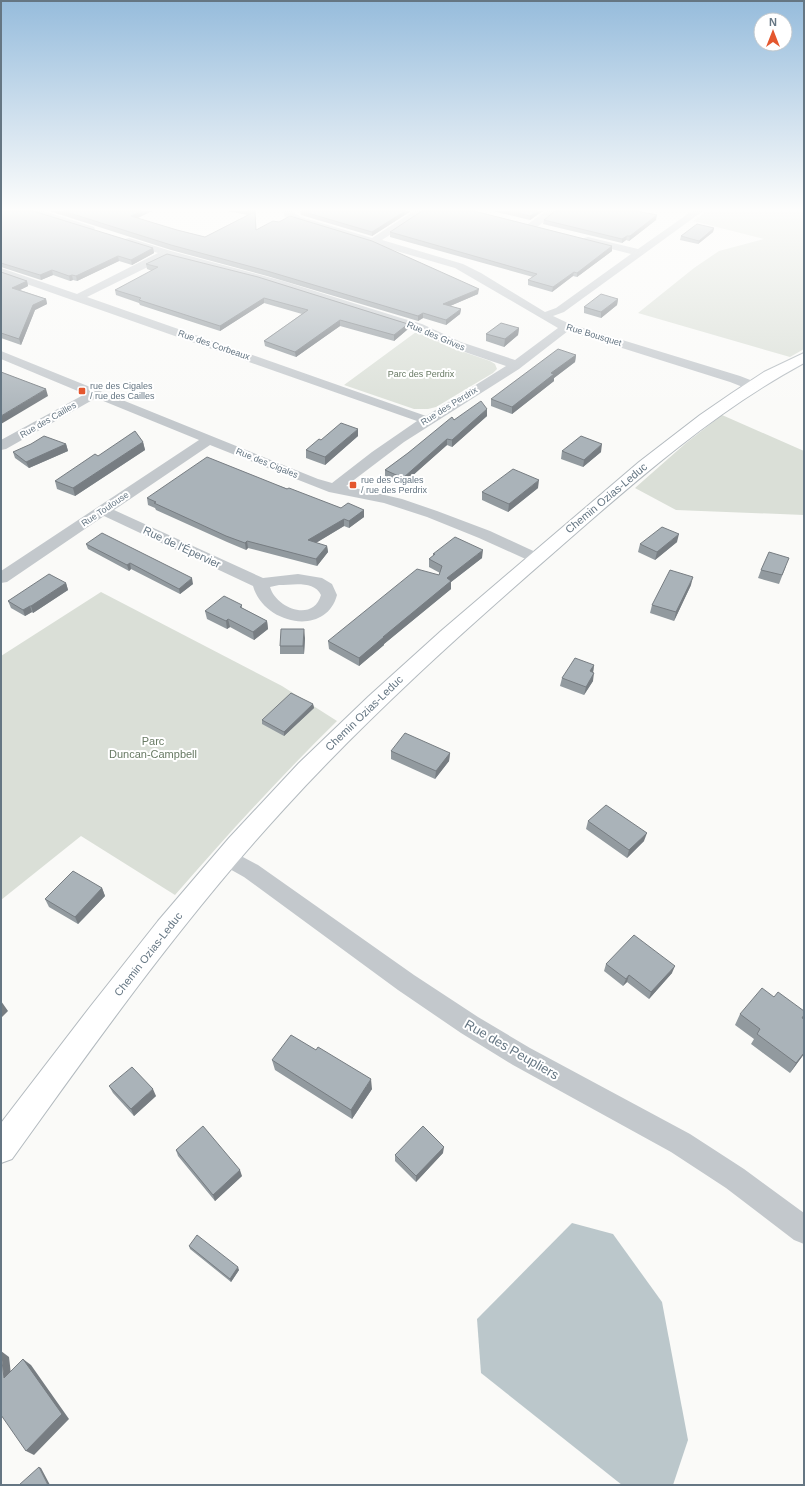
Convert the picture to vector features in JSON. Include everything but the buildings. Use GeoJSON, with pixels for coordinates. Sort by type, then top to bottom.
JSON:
{"type":"FeatureCollection","features":[{"type":"Feature","properties":{"kind":"street","name":"Rue des Corbeaux"},"geometry":{"type":"LineString","coordinates":[[27,280],[426,420]]}},
{"type":"Feature","properties":{"kind":"street"},"geometry":{"type":"LineString","coordinates":[[77,298],[112,280]]}},
{"type":"Feature","properties":{"kind":"street","name":"Rue des Grives"},"geometry":{"type":"LineString","coordinates":[[268,280],[418,327],[457,345],[516,365]]}},
{"type":"Feature","properties":{"kind":"street","name":"Rue Bousquet"},"geometry":{"type":"LineString","coordinates":[[484,280],[544,316],[566,327],[735,379],[753,386]]}},
{"type":"Feature","properties":{"kind":"street"},"geometry":{"type":"LineString","coordinates":[[544,316],[560,310],[601,280]]}},
{"type":"Feature","properties":{"kind":"street","name":"Rue des Perdrix"},"geometry":{"type":"LineString","coordinates":[[334,489],[356,471],[426,420],[516,365],[566,327]]}},
{"type":"Feature","properties":{"kind":"street","name":"Rue des Cigales"},"geometry":{"type":"LineString","coordinates":[[1,355],[313,482],[334,489],[380,498],[409,506],[484,535],[536,558]]}},
{"type":"Feature","properties":{"kind":"street","name":"Chemin Ozias-Leduc"},"geometry":{"type":"LineString","coordinates":[[1,1148],[130,975],[226,858],[301,776],[372,704],[432,648],[688,430],[714,410],[804,357]]}},
{"type":"Feature","properties":{"kind":"street","name":"Rue des Cailles"},"geometry":{"type":"LineString","coordinates":[[1,446],[94,394]]}},
{"type":"Feature","properties":{"kind":"street","name":"Rue Toulouse"},"geometry":{"type":"LineString","coordinates":[[1,578],[209,440]]}},
{"type":"Feature","properties":{"kind":"street","name":"Rue de l'Épervier"},"geometry":{"type":"LineString","coordinates":[[103,510],[261,583]]}},
{"type":"Feature","properties":{"kind":"street","name":"Rue des Peupliers"},"geometry":{"type":"LineString","coordinates":[[226,858],[250,871],[398,977],[457,1017],[502,1045],[663,1132],[759,1195],[804,1230]]}},
{"type":"Feature","properties":{"kind":"green space"},"geometry":{"type":"Polygon","coordinates":[[[679,280],[804,280],[804,349],[790,357],[638,313],[679,280]]]}},
{"type":"Feature","properties":{"kind":"green space","name":"Parc des Perdrix"},"geometry":{"type":"Polygon","coordinates":[[[416,332],[452,348],[490,361],[495,364],[497,369],[493,373],[436,407],[428,409],[414,409],[344,385],[416,332]]]}},
{"type":"Feature","properties":{"kind":"green space"},"geometry":{"type":"Polygon","coordinates":[[[722,415],[804,451],[804,515],[676,510],[635,488],[686,443],[722,415]]]}},
{"type":"Feature","properties":{"kind":"green space","name":"Parc Duncan-Campbell"},"geometry":{"type":"Polygon","coordinates":[[[101,592],[282,686],[337,721],[254,806],[175,895],[81,836],[1,900],[1,656],[101,592]]]}},
{"type":"Feature","properties":{"kind":"shaded area"},"geometry":{"type":"Polygon","coordinates":[[[572,1223],[613,1234],[662,1302],[688,1440],[673,1485],[622,1485],[481,1373],[477,1319],[572,1223]]]}},
{"type":"Feature","properties":{"kind":"place","name":"rue des Cigales / rue des Cailles"},"geometry":{"type":"Point","coordinates":[82,391]}},
{"type":"Feature","properties":{"kind":"place","name":"rue des Cigales / rue des Perdrix"},"geometry":{"type":"Point","coordinates":[353,485]}}]}
